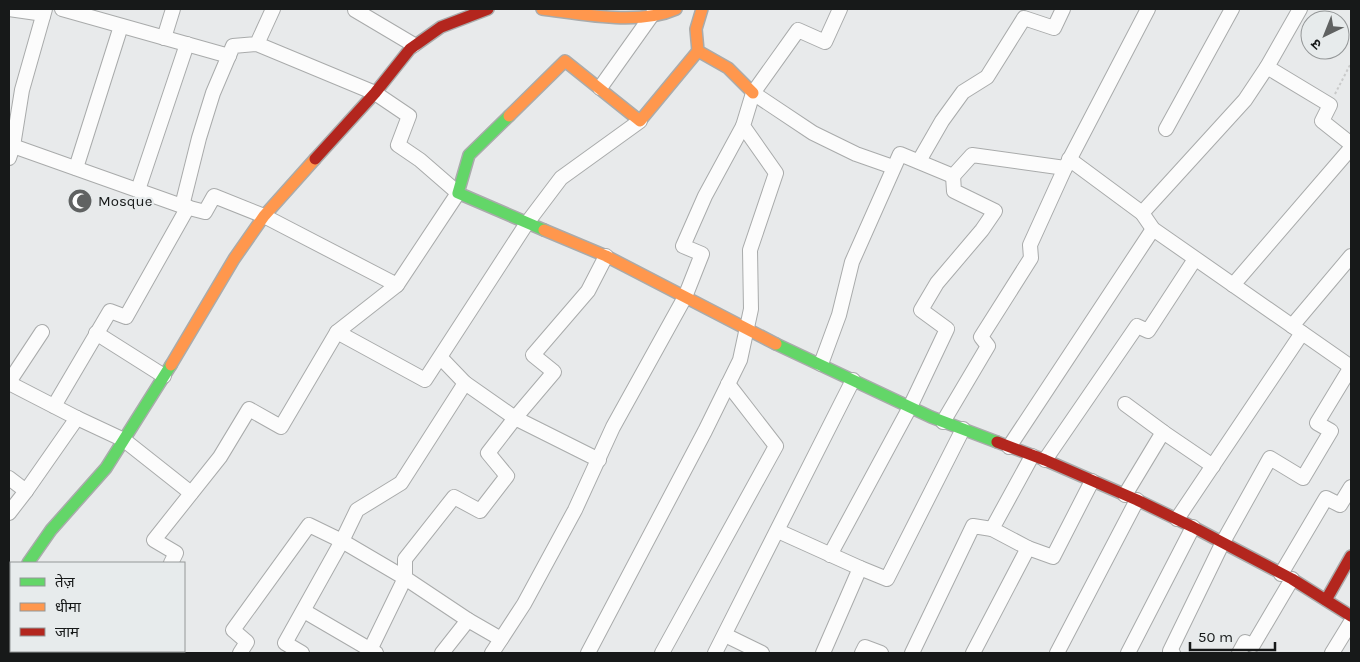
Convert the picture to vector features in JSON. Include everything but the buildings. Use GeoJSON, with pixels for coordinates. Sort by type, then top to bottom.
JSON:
{"type":"FeatureCollection","features":[{"type":"Feature","properties":{"kind":"street"},"geometry":{"type":"LineString","coordinates":[[9,9],[44,13],[22,90],[11,152],[76,168],[206,212],[214,196],[264,216],[397,285]]}},
{"type":"Feature","properties":{"kind":"street"},"geometry":{"type":"LineString","coordinates":[[62,9],[229,56]]}},
{"type":"Feature","properties":{"kind":"street"},"geometry":{"type":"LineString","coordinates":[[164,38],[174,9]]}},
{"type":"Feature","properties":{"kind":"street"},"geometry":{"type":"LineString","coordinates":[[257,44],[273,9]]}},
{"type":"Feature","properties":{"kind":"street"},"geometry":{"type":"LineString","coordinates":[[356,9],[414,45]]}},
{"type":"Feature","properties":{"kind":"street"},"geometry":{"type":"LineString","coordinates":[[29,562],[51,530],[106,468],[234,259],[264,216],[375,93],[414,45],[441,26],[488,9]]}},
{"type":"Feature","properties":{"kind":"street"},"geometry":{"type":"LineString","coordinates":[[542,9],[628,18],[670,13],[676,9]]}},
{"type":"Feature","properties":{"kind":"street"},"geometry":{"type":"LineString","coordinates":[[337,332],[425,380],[527,223],[562,178],[640,121],[698,51],[696,29],[702,9]]}},
{"type":"Feature","properties":{"kind":"street"},"geometry":{"type":"LineString","coordinates":[[492,653],[524,604],[575,510],[613,427],[685,296],[702,254],[683,246],[705,196],[743,126],[753,93],[798,30],[825,42],[840,9]]}},
{"type":"Feature","properties":{"kind":"street"},"geometry":{"type":"LineString","coordinates":[[918,161],[962,92],[987,77],[1024,18],[1054,28],[1064,9]]}},
{"type":"Feature","properties":{"kind":"street"},"geometry":{"type":"LineString","coordinates":[[944,422],[988,346],[981,338],[1031,258],[1030,245],[1067,163],[1148,9]]}},
{"type":"Feature","properties":{"kind":"street"},"geometry":{"type":"LineString","coordinates":[[1166,129],[1232,9]]}},
{"type":"Feature","properties":{"kind":"street"},"geometry":{"type":"LineString","coordinates":[[1142,213],[1245,100],[1268,67],[1300,9]]}},
{"type":"Feature","properties":{"kind":"street"},"geometry":{"type":"LineString","coordinates":[[600,88],[652,15]]}},
{"type":"Feature","properties":{"kind":"street"},"geometry":{"type":"LineString","coordinates":[[76,168],[121,26]]}},
{"type":"Feature","properties":{"kind":"street"},"geometry":{"type":"LineString","coordinates":[[138,190],[187,44]]}},
{"type":"Feature","properties":{"kind":"street"},"geometry":{"type":"LineString","coordinates":[[54,406],[110,311],[126,317],[185,206],[208,111],[233,46],[257,44],[375,93],[409,116],[398,145],[420,160],[458,193],[606,256],[747,330],[910,407],[1131,497],[1287,576],[1351,616]]}},
{"type":"Feature","properties":{"kind":"street"},"geometry":{"type":"LineString","coordinates":[[698,51],[728,68],[753,93],[813,133],[856,154],[893,167]]}},
{"type":"Feature","properties":{"kind":"street"},"geometry":{"type":"LineString","coordinates":[[171,562],[176,553],[154,540],[220,457],[249,409],[281,427],[337,332],[397,285],[458,193],[469,155],[565,61],[640,121]]}},
{"type":"Feature","properties":{"kind":"street"},"geometry":{"type":"LineString","coordinates":[[1268,67],[1330,105],[1322,121],[1351,144]]}},
{"type":"Feature","properties":{"kind":"street"},"geometry":{"type":"LineString","coordinates":[[588,653],[740,360],[751,309],[750,250],[776,173],[743,126]]}},
{"type":"Feature","properties":{"kind":"street"},"geometry":{"type":"LineString","coordinates":[[1233,285],[1351,148]]}},
{"type":"Feature","properties":{"kind":"street"},"geometry":{"type":"LineString","coordinates":[[820,364],[839,315],[852,262],[900,154],[952,176]]}},
{"type":"Feature","properties":{"kind":"street"},"geometry":{"type":"LineString","coordinates":[[952,176],[972,155],[1067,163],[1142,213],[1153,229],[1351,367],[1317,423],[1331,432],[1303,478],[1270,458],[1222,542],[1170,653]]}},
{"type":"Feature","properties":{"kind":"street"},"geometry":{"type":"LineString","coordinates":[[830,555],[910,407],[947,329],[921,310],[936,283],[982,230],[995,211],[954,191],[952,176]]}},
{"type":"Feature","properties":{"kind":"street"},"geometry":{"type":"LineString","coordinates":[[1009,447],[1153,229]]}},
{"type":"Feature","properties":{"kind":"street"},"geometry":{"type":"LineString","coordinates":[[304,610],[373,652],[405,578],[405,559],[454,497],[480,511],[508,476],[488,453],[554,372],[533,355],[588,291],[606,256]]}},
{"type":"Feature","properties":{"kind":"street"},"geometry":{"type":"LineString","coordinates":[[1177,519],[1213,466],[1297,329],[1351,256]]}},
{"type":"Feature","properties":{"kind":"street"},"geometry":{"type":"LineString","coordinates":[[992,529],[1038,458],[1137,326],[1148,331],[1196,259]]}},
{"type":"Feature","properties":{"kind":"street"},"geometry":{"type":"LineString","coordinates":[[42,332],[9,383],[124,440],[191,493]]}},
{"type":"Feature","properties":{"kind":"street"},"geometry":{"type":"LineString","coordinates":[[96,333],[164,376]]}},
{"type":"Feature","properties":{"kind":"street"},"geometry":{"type":"LineString","coordinates":[[440,358],[465,383],[515,418],[599,460]]}},
{"type":"Feature","properties":{"kind":"street"},"geometry":{"type":"LineString","coordinates":[[715,653],[853,380]]}},
{"type":"Feature","properties":{"kind":"street"},"geometry":{"type":"LineString","coordinates":[[302,653],[285,643],[342,541],[357,510],[401,484],[465,383]]}},
{"type":"Feature","properties":{"kind":"street"},"geometry":{"type":"LineString","coordinates":[[662,653],[776,446],[728,384]]}},
{"type":"Feature","properties":{"kind":"street"},"geometry":{"type":"LineString","coordinates":[[1125,404],[1213,466]]}},
{"type":"Feature","properties":{"kind":"street"},"geometry":{"type":"LineString","coordinates":[[9,513],[77,418]]}},
{"type":"Feature","properties":{"kind":"street"},"geometry":{"type":"LineString","coordinates":[[778,531],[887,579],[963,429]]}},
{"type":"Feature","properties":{"kind":"street"},"geometry":{"type":"LineString","coordinates":[[1057,653],[1163,432]]}},
{"type":"Feature","properties":{"kind":"street"},"geometry":{"type":"LineString","coordinates":[[9,478],[26,491]]}},
{"type":"Feature","properties":{"kind":"street"},"geometry":{"type":"LineString","coordinates":[[912,653],[973,526],[992,529],[1028,548],[1053,557],[1092,481]]}},
{"type":"Feature","properties":{"kind":"street"},"geometry":{"type":"LineString","coordinates":[[1239,653],[1245,642],[1253,645],[1326,498],[1340,505],[1351,487]]}},
{"type":"Feature","properties":{"kind":"street"},"geometry":{"type":"LineString","coordinates":[[240,653],[247,642],[232,630],[309,525],[342,541],[405,578],[468,620],[501,639]]}},
{"type":"Feature","properties":{"kind":"street"},"geometry":{"type":"LineString","coordinates":[[1128,653],[1193,527]]}},
{"type":"Feature","properties":{"kind":"street"},"geometry":{"type":"LineString","coordinates":[[973,653],[1028,548]]}},
{"type":"Feature","properties":{"kind":"street"},"geometry":{"type":"LineString","coordinates":[[1326,600],[1351,556]]}},
{"type":"Feature","properties":{"kind":"street"},"geometry":{"type":"LineString","coordinates":[[823,653],[860,568]]}},
{"type":"Feature","properties":{"kind":"street"},"geometry":{"type":"LineString","coordinates":[[442,653],[468,620]]}},
{"type":"Feature","properties":{"kind":"street"},"geometry":{"type":"LineString","coordinates":[[1332,653],[1351,622]]}},
{"type":"Feature","properties":{"kind":"street"},"geometry":{"type":"LineString","coordinates":[[725,635],[762,653]]}},
{"type":"Feature","properties":{"kind":"street"},"geometry":{"type":"LineString","coordinates":[[862,653],[865,647],[881,653]]}},
{"type":"Feature","properties":{"kind":"path"},"geometry":{"type":"LineString","coordinates":[[1330,105],[1351,63]]}},
{"type":"Feature","properties":{"kind":"traffic: fast"},"geometry":{"type":"LineString","coordinates":[[509,116],[469,155],[458,193],[544,230]]}},
{"type":"Feature","properties":{"kind":"traffic: fast"},"geometry":{"type":"LineString","coordinates":[[776,344],[931,417],[997,442]]}},
{"type":"Feature","properties":{"kind":"traffic: fast"},"geometry":{"type":"LineString","coordinates":[[29,562],[51,530],[106,468],[171,365]]}},
{"type":"Feature","properties":{"kind":"traffic: slow"},"geometry":{"type":"LineString","coordinates":[[542,9],[592,16],[627,18],[645,17],[676,9]]}},
{"type":"Feature","properties":{"kind":"traffic: slow"},"geometry":{"type":"LineString","coordinates":[[702,9],[696,29],[698,51],[728,68],[753,93]]}},
{"type":"Feature","properties":{"kind":"traffic: slow"},"geometry":{"type":"LineString","coordinates":[[509,116],[565,61],[640,121],[698,51]]}},
{"type":"Feature","properties":{"kind":"traffic: slow"},"geometry":{"type":"LineString","coordinates":[[171,365],[234,259],[264,216],[315,159]]}},
{"type":"Feature","properties":{"kind":"traffic: slow"},"geometry":{"type":"LineString","coordinates":[[544,230],[606,256],[776,344]]}},
{"type":"Feature","properties":{"kind":"traffic: jam"},"geometry":{"type":"LineString","coordinates":[[315,159],[375,93],[410,49],[441,27],[488,9]]}},
{"type":"Feature","properties":{"kind":"traffic: jam"},"geometry":{"type":"LineString","coordinates":[[997,442],[1045,460],[1137,500],[1193,527],[1292,579],[1351,616]]}},
{"type":"Feature","properties":{"kind":"traffic: jam"},"geometry":{"type":"LineString","coordinates":[[1326,600],[1351,556]]}},
{"type":"Feature","properties":{"kind":"place","name":"Mosque"},"geometry":{"type":"Point","coordinates":[80,201]}}]}
